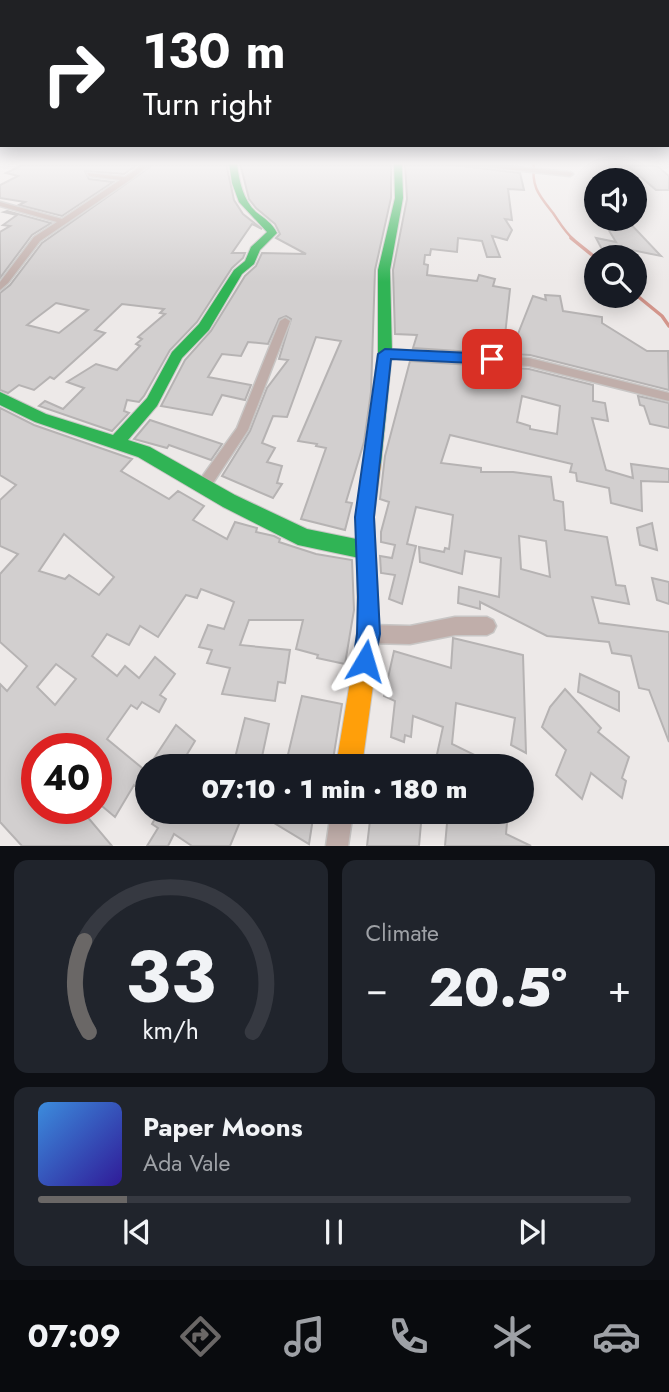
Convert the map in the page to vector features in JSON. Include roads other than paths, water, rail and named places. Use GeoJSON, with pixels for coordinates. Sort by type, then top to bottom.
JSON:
{"type":"FeatureCollection","features":[{"type":"Feature","properties":{"kind":"street"},"geometry":{"type":"LineString","coordinates":[[0,287],[15,271],[26,250],[92,202]]}},
{"type":"Feature","properties":{"kind":"street"},"geometry":{"type":"LineString","coordinates":[[116,443],[152,402],[172,362],[204,327],[238,272],[250,262],[255,249],[272,233],[271,227],[248,210],[244,202]]}},
{"type":"Feature","properties":{"kind":"street"},"geometry":{"type":"LineString","coordinates":[[351,754],[369,634],[364,549],[368,482],[385,354],[384,270],[398,202]]}},
{"type":"Feature","properties":{"kind":"street"},"geometry":{"type":"LineString","coordinates":[[0,204],[63,221]]}},
{"type":"Feature","properties":{"kind":"street"},"geometry":{"type":"LineString","coordinates":[[204,485],[242,430],[285,321]]}},
{"type":"Feature","properties":{"kind":"street"},"geometry":{"type":"LineString","coordinates":[[385,354],[529,362],[669,397]]}},
{"type":"Feature","properties":{"kind":"street"},"geometry":{"type":"LineString","coordinates":[[0,398],[41,418],[144,452],[229,501],[305,538],[364,549]]}},
{"type":"Feature","properties":{"kind":"street"},"geometry":{"type":"LineString","coordinates":[[369,634],[410,635],[454,626],[487,626]]}},
{"type":"Feature","properties":{"kind":"street"},"geometry":{"type":"LineString","coordinates":[[337,846],[340,824]]}},
{"type":"Feature","properties":{"kind":"waterway"},"geometry":{"type":"LineString","coordinates":[[545,202],[574,240]]}},
{"type":"Feature","properties":{"kind":"waterway"},"geometry":{"type":"LineString","coordinates":[[571,238],[584,248]]}},
{"type":"Feature","properties":{"kind":"waterway"},"geometry":{"type":"LineString","coordinates":[[647,304],[669,326]]}}]}
